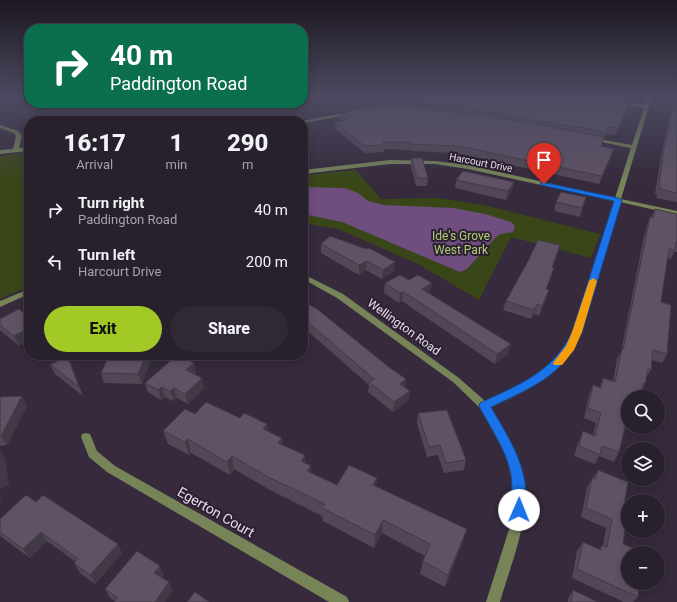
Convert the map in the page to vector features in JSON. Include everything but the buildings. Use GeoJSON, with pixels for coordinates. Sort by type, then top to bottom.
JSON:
{"type":"FeatureCollection","features":[{"type":"Feature","properties":{"kind":"street"},"geometry":{"type":"LineString","coordinates":[[484,406],[536,381],[553,368],[570,347],[577,332],[642,124]]}},
{"type":"Feature","properties":{"kind":"street"},"geometry":{"type":"LineString","coordinates":[[0,126],[16,132],[19,136],[16,149]]}},
{"type":"Feature","properties":{"kind":"street"},"geometry":{"type":"LineString","coordinates":[[589,139],[634,148]]}},
{"type":"Feature","properties":{"kind":"street"},"geometry":{"type":"LineString","coordinates":[[0,152],[24,149]]}},
{"type":"Feature","properties":{"kind":"street","name":"Harcourt Drive"},"geometry":{"type":"LineString","coordinates":[[308,172],[326,171],[380,163],[442,163],[468,167],[677,213]]}},
{"type":"Feature","properties":{"kind":"street","name":"Wellington Road"},"geometry":{"type":"LineString","coordinates":[[308,279],[340,296],[456,380],[484,406],[512,457],[520,491],[517,523],[493,602]]}},
{"type":"Feature","properties":{"kind":"street"},"geometry":{"type":"LineString","coordinates":[[0,304],[24,293]]}},
{"type":"Feature","properties":{"kind":"street","name":"Egerton Court"},"geometry":{"type":"LineString","coordinates":[[86,437],[93,454],[111,469],[342,602]]}},
{"type":"Feature","properties":{"kind":"green space"},"geometry":{"type":"Polygon","coordinates":[[[24,153],[24,288],[0,299],[0,156],[24,153]]]}},
{"type":"Feature","properties":{"kind":"green space","name":"Ide's Grove West Park"},"geometry":{"type":"Polygon","coordinates":[[[356,170],[381,199],[438,198],[484,205],[600,234],[591,258],[511,237],[479,300],[418,264],[338,229],[308,224],[308,175],[356,170]]]}},
{"type":"Feature","properties":{"kind":"shaded area"},"geometry":{"type":"Polygon","coordinates":[[[308,187],[345,188],[358,193],[368,201],[384,205],[453,208],[485,214],[511,222],[515,226],[513,232],[501,234],[496,237],[467,269],[460,272],[342,222],[308,215],[308,187]]]}},
{"type":"Feature","properties":{"kind":"slow traffic"},"geometry":{"type":"LineString","coordinates":[[558,363],[570,347],[577,332],[593,281]]}},
{"type":"Feature","properties":{"kind":"route"},"geometry":{"type":"LineString","coordinates":[[519,510],[520,491],[512,457],[484,406],[536,381],[553,368],[570,347],[577,332],[618,200],[544,184]]}}]}
